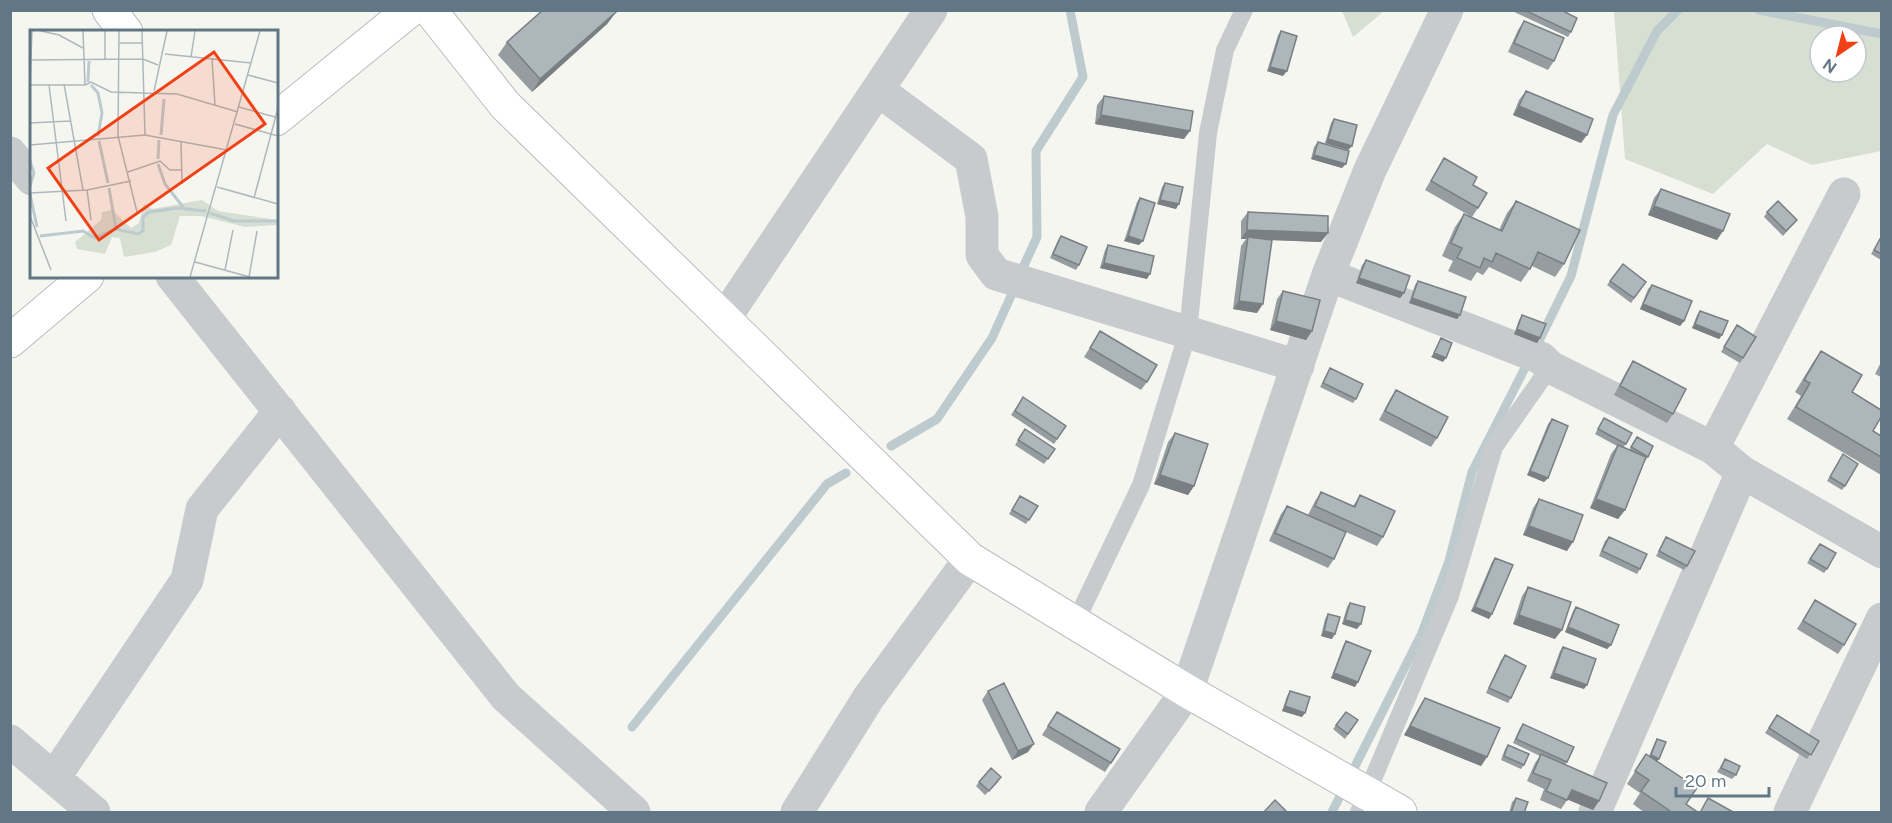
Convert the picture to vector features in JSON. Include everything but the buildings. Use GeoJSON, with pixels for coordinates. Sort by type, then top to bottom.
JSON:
{"type":"FeatureCollection","features":[{"type":"Feature","properties":{"kind":"street"},"geometry":{"type":"LineString","coordinates":[[109,10],[124,30]]}},
{"type":"Feature","properties":{"kind":"street"},"geometry":{"type":"LineString","coordinates":[[278,117],[410,10]]}},
{"type":"Feature","properties":{"kind":"street"},"geometry":{"type":"LineString","coordinates":[[430,10],[506,105],[970,559],[1187,691],[1329,772],[1361,798],[1400,813]]}},
{"type":"Feature","properties":{"kind":"street"},"geometry":{"type":"LineString","coordinates":[[724,319],[931,10]]}},
{"type":"Feature","properties":{"kind":"street"},"geometry":{"type":"LineString","coordinates":[[1101,813],[1187,691],[1328,275],[1370,170],[1447,10]]}},
{"type":"Feature","properties":{"kind":"street"},"geometry":{"type":"LineString","coordinates":[[878,90],[971,159],[982,217],[982,255],[996,274],[1298,366]]}},
{"type":"Feature","properties":{"kind":"street"},"geometry":{"type":"LineString","coordinates":[[10,153],[30,177]]}},
{"type":"Feature","properties":{"kind":"street"},"geometry":{"type":"LineString","coordinates":[[1713,448],[1844,194]]}},
{"type":"Feature","properties":{"kind":"street"},"geometry":{"type":"LineString","coordinates":[[1328,275],[1536,358],[1713,448],[1742,472],[1881,552]]}},
{"type":"Feature","properties":{"kind":"street"},"geometry":{"type":"LineString","coordinates":[[10,341],[85,278]]}},
{"type":"Feature","properties":{"kind":"street"},"geometry":{"type":"LineString","coordinates":[[174,278],[506,697],[634,813]]}},
{"type":"Feature","properties":{"kind":"street"},"geometry":{"type":"LineString","coordinates":[[54,778],[188,580],[202,509],[280,411]]}},
{"type":"Feature","properties":{"kind":"street"},"geometry":{"type":"LineString","coordinates":[[1595,813],[1742,472]]}},
{"type":"Feature","properties":{"kind":"street"},"geometry":{"type":"LineString","coordinates":[[796,813],[869,697],[970,559]]}},
{"type":"Feature","properties":{"kind":"street"},"geometry":{"type":"LineString","coordinates":[[1790,813],[1881,618]]}},
{"type":"Feature","properties":{"kind":"street"},"geometry":{"type":"LineString","coordinates":[[10,741],[94,813]]}},
{"type":"Feature","properties":{"kind":"lane"},"geometry":{"type":"LineString","coordinates":[[1075,623],[1141,485],[1188,332],[1208,133],[1225,50],[1244,10]]}},
{"type":"Feature","properties":{"kind":"lane"},"geometry":{"type":"LineString","coordinates":[[1361,798],[1450,596],[1494,447],[1536,358]]}},
{"type":"Feature","properties":{"kind":"shaded area"},"geometry":{"type":"Polygon","coordinates":[[[1342,11],[1384,11],[1353,37],[1342,11]]]}},
{"type":"Feature","properties":{"kind":"shaded area"},"geometry":{"type":"Polygon","coordinates":[[[1614,11],[1881,11],[1881,151],[1812,165],[1767,144],[1713,194],[1625,159],[1614,11]]]}},
{"type":"Feature","properties":{"kind":"waterway"},"geometry":{"type":"LineString","coordinates":[[1020,274],[1037,237],[1036,151],[1083,77],[1070,10]]}},
{"type":"Feature","properties":{"kind":"waterway"},"geometry":{"type":"LineString","coordinates":[[1537,345],[1571,276],[1613,115],[1657,31],[1678,10]]}},
{"type":"Feature","properties":{"kind":"waterway"},"geometry":{"type":"LineString","coordinates":[[1759,10],[1882,34]]}},
{"type":"Feature","properties":{"kind":"waterway"},"geometry":{"type":"LineString","coordinates":[[891,446],[937,419],[992,338],[1015,287]]}},
{"type":"Feature","properties":{"kind":"waterway"},"geometry":{"type":"LineString","coordinates":[[1332,812],[1421,635],[1449,561],[1472,472],[1529,360]]}},
{"type":"Feature","properties":{"kind":"waterway"},"geometry":{"type":"LineString","coordinates":[[632,727],[827,484],[846,473]]}}]}
